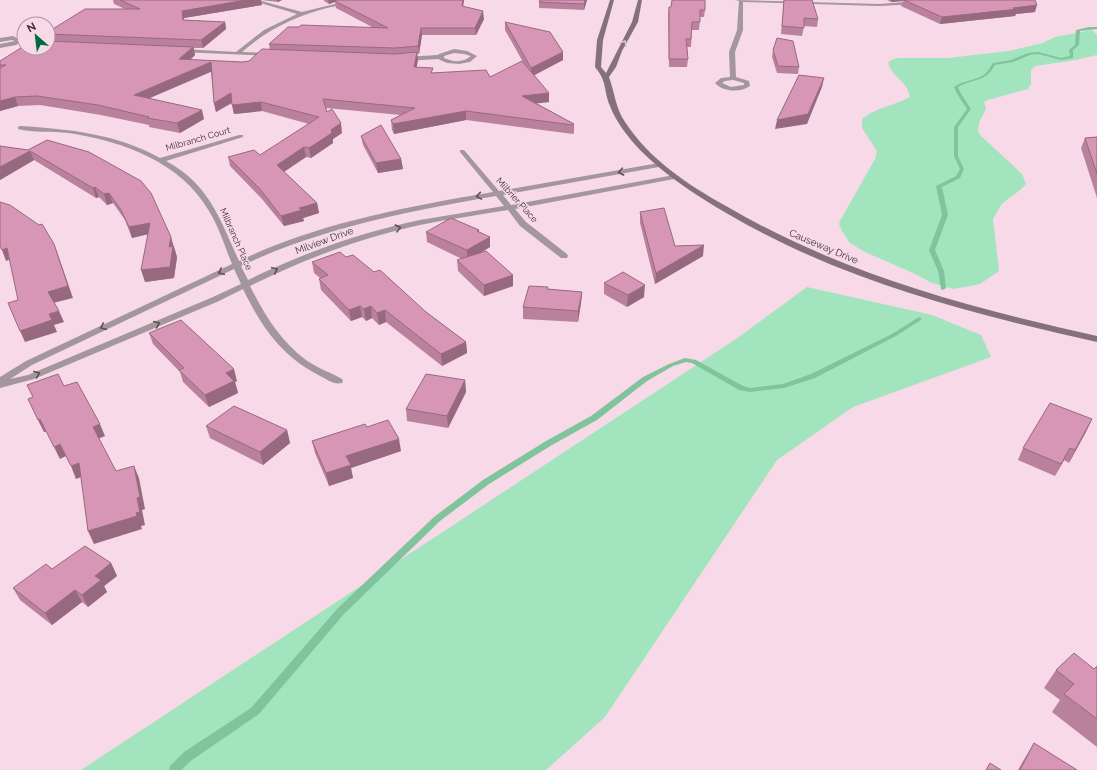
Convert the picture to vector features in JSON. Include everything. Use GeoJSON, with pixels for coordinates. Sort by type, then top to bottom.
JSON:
{"type":"FeatureCollection","features":[{"type":"Feature","properties":{"kind":"street"},"geometry":{"type":"LineString","coordinates":[[253,0],[302,14]]}},
{"type":"Feature","properties":{"kind":"street"},"geometry":{"type":"LineString","coordinates":[[238,54],[265,30],[290,18],[331,6],[361,0]]}},
{"type":"Feature","properties":{"kind":"street","name":"Causeway Drive"},"geometry":{"type":"LineString","coordinates":[[612,0],[600,40],[598,50],[598,67],[606,77],[613,106],[617,116],[627,131],[659,165],[674,177],[745,222],[820,257],[865,275],[954,304],[1097,339]]}},
{"type":"Feature","properties":{"kind":"street"},"geometry":{"type":"LineString","coordinates":[[606,77],[613,67],[619,51],[635,22],[640,0]]}},
{"type":"Feature","properties":{"kind":"street"},"geometry":{"type":"LineString","coordinates":[[737,0],[900,4],[930,0]]}},
{"type":"Feature","properties":{"kind":"street"},"geometry":{"type":"LineString","coordinates":[[733,78],[732,52],[740,30],[741,0]]}},
{"type":"Feature","properties":{"kind":"street"},"geometry":{"type":"LineString","coordinates":[[0,40],[13,38],[19,40],[14,44],[0,46]]}},
{"type":"Feature","properties":{"kind":"street"},"geometry":{"type":"LineString","coordinates":[[175,51],[278,55]]}},
{"type":"Feature","properties":{"kind":"street"},"geometry":{"type":"LineString","coordinates":[[396,59],[440,58],[444,61],[454,63],[470,60],[474,56],[473,54],[465,52],[454,51],[444,54],[440,58]]}},
{"type":"Feature","properties":{"kind":"street","name":"Milbranch Place"},"geometry":{"type":"LineString","coordinates":[[20,128],[76,132],[116,142],[161,160],[178,171],[195,186],[212,208],[245,284],[264,319],[286,347],[302,361],[338,381]]}},
{"type":"Feature","properties":{"kind":"street","name":"Milbranch Court"},"geometry":{"type":"LineString","coordinates":[[161,160],[241,136]]}},
{"type":"Feature","properties":{"kind":"street","name":"Milbrier Place"},"geometry":{"type":"LineString","coordinates":[[462,151],[523,224],[564,256]]}},
{"type":"Feature","properties":{"kind":"street","name":"Milview Drive"},"geometry":{"type":"LineString","coordinates":[[0,381],[29,363],[237,265],[271,250],[328,230],[372,217],[413,208],[589,179],[659,165]]}},
{"type":"Feature","properties":{"kind":"street","name":"Milview Drive"},"geometry":{"type":"LineString","coordinates":[[0,385],[31,377],[216,299],[279,268],[362,238],[419,223],[561,199],[674,177]]}},
{"type":"Feature","properties":{"kind":"green space"},"geometry":{"type":"Polygon","coordinates":[[[1092,30],[1097,35],[1097,55],[1076,60],[1035,66],[1031,70],[1031,84],[1028,89],[984,102],[986,109],[979,124],[979,134],[1022,174],[1026,184],[1021,190],[1003,203],[993,219],[999,271],[980,284],[954,289],[932,283],[865,252],[850,243],[839,224],[875,159],[877,151],[862,128],[862,119],[879,109],[898,103],[910,97],[906,87],[890,68],[888,63],[891,60],[898,58],[948,58],[1009,51],[1043,43],[1055,37],[1092,30]]]}},
{"type":"Feature","properties":{"kind":"green space"},"geometry":{"type":"Polygon","coordinates":[[[807,287],[932,315],[981,335],[991,357],[853,407],[777,460],[605,717],[546,770],[81,770],[736,339],[807,287]]]}},
{"type":"Feature","properties":{"kind":"building"},"geometry":{"type":"Polygon","coordinates":[[[120,0],[246,0],[182,11],[183,20],[225,22],[201,40],[56,34],[56,27],[85,9],[140,9],[120,0]]]}},
{"type":"Feature","properties":{"kind":"building"},"geometry":{"type":"Polygon","coordinates":[[[463,0],[462,6],[483,11],[475,28],[421,28],[418,46],[395,48],[269,44],[288,27],[299,27],[301,25],[388,28],[335,1],[463,0]]]}},
{"type":"Feature","properties":{"kind":"building"},"geometry":{"type":"Polygon","coordinates":[[[540,0],[585,0],[584,4],[539,2],[540,0]]]}},
{"type":"Feature","properties":{"kind":"building"},"geometry":{"type":"Polygon","coordinates":[[[672,0],[705,0],[705,10],[700,10],[700,22],[692,22],[691,39],[686,39],[688,59],[669,59],[669,7],[671,7],[672,0]]]}},
{"type":"Feature","properties":{"kind":"building"},"geometry":{"type":"Polygon","coordinates":[[[784,0],[812,0],[818,19],[804,18],[804,28],[782,26],[784,0]]]}},
{"type":"Feature","properties":{"kind":"building"},"geometry":{"type":"Polygon","coordinates":[[[904,0],[1035,0],[1037,5],[1013,8],[1018,9],[942,17],[904,0]]]}},
{"type":"Feature","properties":{"kind":"building"},"geometry":{"type":"Polygon","coordinates":[[[505,22],[550,32],[563,52],[531,68],[505,22]]]}},
{"type":"Feature","properties":{"kind":"building"},"geometry":{"type":"Polygon","coordinates":[[[777,38],[793,41],[799,67],[778,66],[773,50],[777,38]]]}},
{"type":"Feature","properties":{"kind":"building"},"geometry":{"type":"Polygon","coordinates":[[[56,41],[193,47],[179,59],[242,62],[249,61],[262,49],[395,54],[417,52],[414,67],[433,68],[431,73],[486,70],[490,77],[522,61],[549,93],[522,96],[574,124],[466,111],[393,124],[391,120],[415,108],[323,99],[327,112],[332,109],[341,123],[331,130],[332,133],[309,148],[304,147],[277,165],[317,203],[299,208],[302,210],[281,216],[260,189],[228,157],[254,150],[260,155],[319,117],[261,102],[232,105],[231,93],[214,103],[211,62],[134,95],[202,110],[177,123],[147,118],[149,117],[98,105],[37,96],[15,97],[0,101],[0,68],[6,65],[0,65],[0,61],[16,51],[16,56],[56,56],[56,41]]]}},
{"type":"Feature","properties":{"kind":"building"},"geometry":{"type":"Polygon","coordinates":[[[799,75],[824,78],[808,114],[777,120],[799,75]]]}},
{"type":"Feature","properties":{"kind":"building"},"geometry":{"type":"Polygon","coordinates":[[[381,125],[401,159],[376,163],[361,136],[381,125]]]}},
{"type":"Feature","properties":{"kind":"building"},"geometry":{"type":"Polygon","coordinates":[[[1097,137],[1097,174],[1085,138],[1097,137]]]}},
{"type":"Feature","properties":{"kind":"building"},"geometry":{"type":"Polygon","coordinates":[[[47,140],[89,152],[141,181],[151,193],[171,237],[169,247],[173,246],[170,267],[141,270],[150,223],[129,227],[121,210],[109,193],[104,194],[95,187],[93,188],[30,151],[0,167],[0,146],[28,150],[47,140]]]}},
{"type":"Feature","properties":{"kind":"building"},"geometry":{"type":"Polygon","coordinates":[[[0,202],[10,205],[39,225],[42,224],[54,244],[68,286],[48,292],[59,311],[49,314],[52,320],[20,331],[8,303],[18,300],[7,248],[2,250],[0,247],[0,202]]]}},
{"type":"Feature","properties":{"kind":"building"},"geometry":{"type":"Polygon","coordinates":[[[664,208],[675,246],[704,245],[656,273],[640,212],[664,208]]]}},
{"type":"Feature","properties":{"kind":"building"},"geometry":{"type":"Polygon","coordinates":[[[451,218],[479,230],[477,231],[490,237],[467,250],[426,232],[451,218]]]}},
{"type":"Feature","properties":{"kind":"building"},"geometry":{"type":"Polygon","coordinates":[[[486,251],[513,275],[484,285],[457,260],[486,251]]]}},
{"type":"Feature","properties":{"kind":"building"},"geometry":{"type":"Polygon","coordinates":[[[340,252],[346,257],[353,255],[374,272],[380,270],[426,312],[466,342],[441,354],[385,310],[377,313],[371,306],[364,309],[360,306],[349,310],[319,279],[328,275],[312,262],[340,252]]]}},
{"type":"Feature","properties":{"kind":"building"},"geometry":{"type":"Polygon","coordinates":[[[623,272],[645,285],[628,295],[604,283],[623,272]]]}},
{"type":"Feature","properties":{"kind":"building"},"geometry":{"type":"Polygon","coordinates":[[[529,286],[582,292],[578,311],[523,307],[529,286]]]}},
{"type":"Feature","properties":{"kind":"building"},"geometry":{"type":"Polygon","coordinates":[[[181,320],[234,369],[226,373],[234,381],[205,395],[179,370],[184,368],[149,333],[181,320]]]}},
{"type":"Feature","properties":{"kind":"building"},"geometry":{"type":"Polygon","coordinates":[[[58,374],[64,386],[77,382],[100,424],[93,427],[116,471],[134,466],[140,497],[137,498],[140,512],[136,513],[137,516],[88,531],[79,463],[71,466],[60,444],[54,447],[40,419],[38,420],[28,399],[33,397],[27,385],[58,374]]]}},
{"type":"Feature","properties":{"kind":"building"},"geometry":{"type":"Polygon","coordinates":[[[426,374],[465,380],[447,416],[406,409],[426,374]]]}},
{"type":"Feature","properties":{"kind":"building"},"geometry":{"type":"Polygon","coordinates":[[[1050,403],[1092,419],[1075,450],[1070,448],[1061,464],[1023,448],[1050,403]]]}},
{"type":"Feature","properties":{"kind":"building"},"geometry":{"type":"Polygon","coordinates":[[[234,406],[287,430],[260,452],[206,426],[234,406]]]}},
{"type":"Feature","properties":{"kind":"building"},"geometry":{"type":"Polygon","coordinates":[[[388,420],[399,439],[346,456],[351,465],[326,473],[312,441],[365,424],[367,427],[388,420]]]}},
{"type":"Feature","properties":{"kind":"building"},"geometry":{"type":"Polygon","coordinates":[[[85,546],[111,563],[95,576],[101,580],[82,595],[75,590],[45,613],[13,588],[46,564],[52,569],[85,546]]]}},
{"type":"Feature","properties":{"kind":"building"},"geometry":{"type":"Polygon","coordinates":[[[1074,653],[1094,669],[1097,666],[1097,719],[1064,694],[1074,684],[1056,670],[1074,653]]]}},
{"type":"Feature","properties":{"kind":"building"},"geometry":{"type":"Polygon","coordinates":[[[1034,743],[1077,770],[1020,770],[1034,743]]]}},
{"type":"Feature","properties":{"kind":"building"},"geometry":{"type":"Polygon","coordinates":[[[990,763],[1001,770],[986,770],[990,763]]]}},
{"type":"Feature","properties":{"kind":"waterway"},"geometry":{"type":"LineString","coordinates":[[943,288],[941,271],[932,250],[945,215],[939,186],[958,177],[962,169],[956,156],[956,127],[969,109],[956,90],[956,87],[982,78],[990,71],[994,64],[1012,61],[1029,54],[1038,53],[1061,59],[1072,57],[1071,50],[1077,45],[1078,30],[1097,28]]}},
{"type":"Feature","properties":{"kind":"waterway"},"geometry":{"type":"LineString","coordinates":[[174,770],[188,756],[255,711],[341,611],[437,519],[486,482],[549,443],[594,418],[645,379],[671,365],[685,360],[694,361],[741,388],[750,390],[784,386],[813,376],[894,335],[919,319]]}}]}
